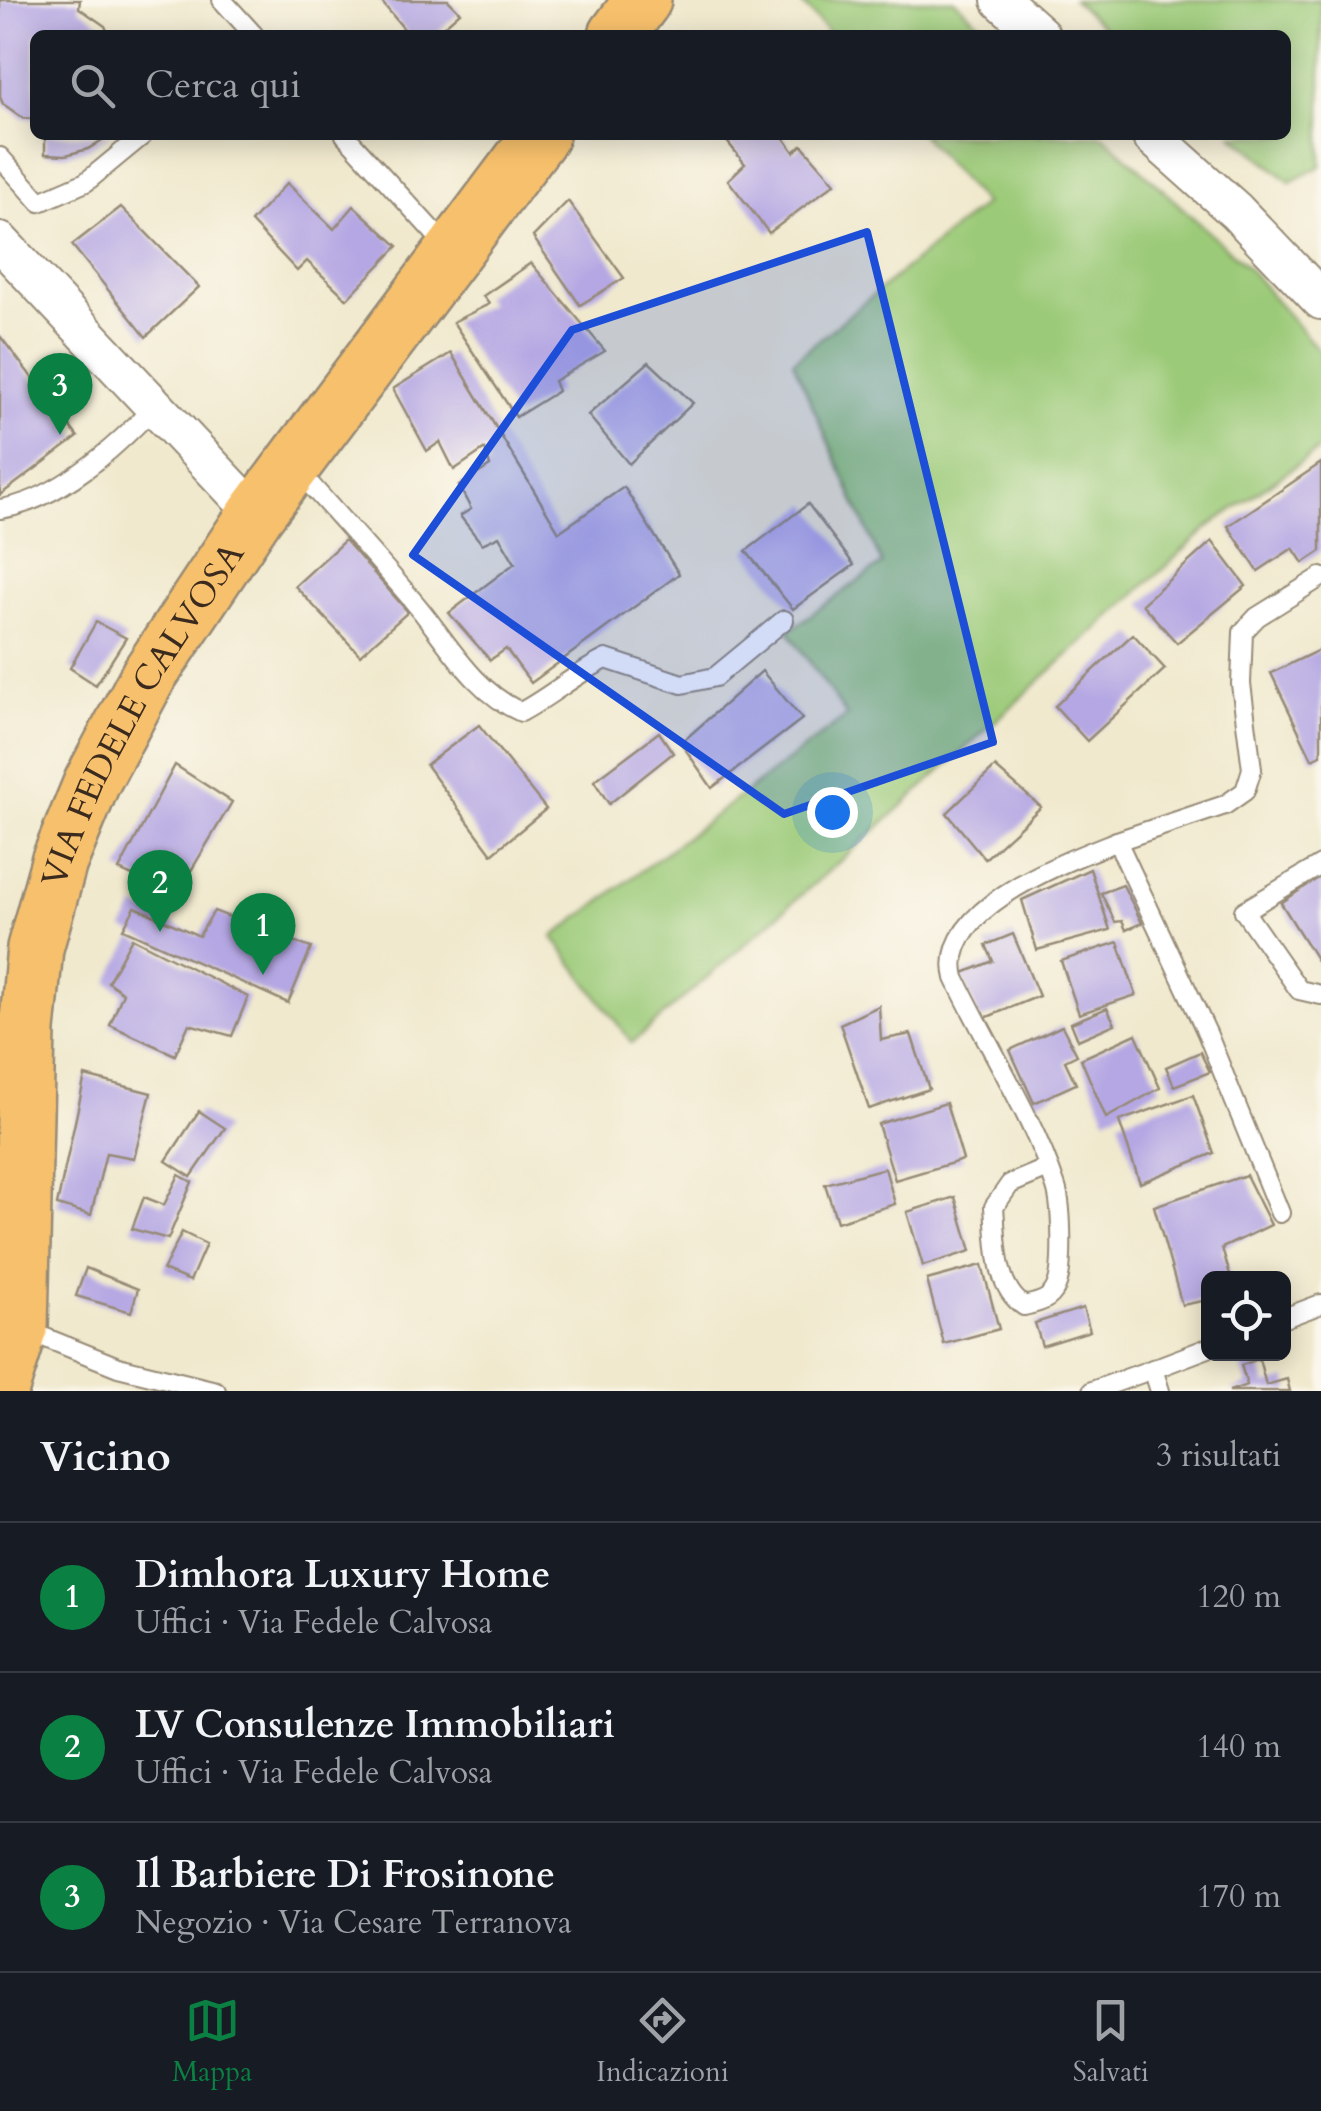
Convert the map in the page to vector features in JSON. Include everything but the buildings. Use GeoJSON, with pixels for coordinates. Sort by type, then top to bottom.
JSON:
{"type":"FeatureCollection","features":[{"type":"Feature","properties":{"kind":"main road"},"geometry":{"type":"LineString","coordinates":[[620,30],[643,0]]}},
{"type":"Feature","properties":{"kind":"main road","name":"VIA FEDELE CALVOSA"},"geometry":{"type":"LineString","coordinates":[[0,1391],[20,1328],[27,1030],[36,948],[59,862],[92,782],[150,675],[256,514],[537,140]]}},
{"type":"Feature","properties":{"kind":"street"},"geometry":{"type":"LineString","coordinates":[[1001,0],[1034,30]]}},
{"type":"Feature","properties":{"kind":"street"},"geometry":{"type":"LineString","coordinates":[[1158,140],[1236,211],[1321,300]]}},
{"type":"Feature","properties":{"kind":"street"},"geometry":{"type":"LineString","coordinates":[[0,242],[256,514]]}},
{"type":"Feature","properties":{"kind":"lane"},"geometry":{"type":"LineString","coordinates":[[222,0],[249,30]]}},
{"type":"Feature","properties":{"kind":"lane"},"geometry":{"type":"LineString","coordinates":[[0,157],[40,202],[86,182],[137,140]]}},
{"type":"Feature","properties":{"kind":"lane"},"geometry":{"type":"LineString","coordinates":[[350,140],[452,253]]}},
{"type":"Feature","properties":{"kind":"lane"},"geometry":{"type":"LineString","coordinates":[[0,509],[21,507],[45,496],[122,440],[156,406]]}},
{"type":"Feature","properties":{"kind":"lane"},"geometry":{"type":"LineString","coordinates":[[292,464],[418,608],[473,678],[499,703],[521,712],[548,697],[575,674],[606,659],[682,684],[715,677],[784,620]]}},
{"type":"Feature","properties":{"kind":"lane"},"geometry":{"type":"LineString","coordinates":[[1048,1168],[1010,1184],[994,1207],[1004,1283],[1011,1297],[1024,1306],[1044,1302],[1056,1287],[1060,1241],[1057,1190],[1048,1168],[955,978],[951,964],[954,946],[983,912],[1030,877],[1117,841],[1224,805],[1245,791],[1252,769],[1241,684],[1243,632],[1257,617],[1321,577]]}},
{"type":"Feature","properties":{"kind":"lane"},"geometry":{"type":"LineString","coordinates":[[1117,841],[1207,1032],[1280,1213]]}},
{"type":"Feature","properties":{"kind":"lane"},"geometry":{"type":"LineString","coordinates":[[1321,864],[1244,911],[1299,990],[1321,995]]}},
{"type":"Feature","properties":{"kind":"lane"},"geometry":{"type":"LineString","coordinates":[[1291,1315],[1321,1304]]}},
{"type":"Feature","properties":{"kind":"lane"},"geometry":{"type":"LineString","coordinates":[[20,1328],[118,1367],[216,1391]]}},
{"type":"Feature","properties":{"kind":"lane"},"geometry":{"type":"LineString","coordinates":[[1092,1391],[1201,1351]]}},
{"type":"Feature","properties":{"kind":"lane"},"geometry":{"type":"LineString","coordinates":[[1154,1369],[1160,1391]]}},
{"type":"Feature","properties":{"kind":"highlighted area"},"geometry":{"type":"Polygon","coordinates":[[[867,232],[993,742],[784,814],[413,555],[572,330],[867,232]]]}},
{"type":"Feature","properties":{"kind":"green space"},"geometry":{"type":"Polygon","coordinates":[[[799,0],[954,0],[987,30],[826,30],[799,0]]]}},
{"type":"Feature","properties":{"kind":"green space"},"geometry":{"type":"Polygon","coordinates":[[[1073,0],[1321,0],[1321,166],[1290,182],[1239,140],[1291,140],[1291,30],[1106,30],[1073,0]]]}},
{"type":"Feature","properties":{"kind":"green space"},"geometry":{"type":"Polygon","coordinates":[[[926,140],[1108,140],[1246,266],[1321,353],[1321,448],[1211,525],[880,826],[632,1043],[553,937],[847,716],[788,631],[882,564],[793,361],[984,204],[926,140]]]}},
{"type":"Feature","properties":{"kind":"place","name":"Il Barbiere Di Frosinone"},"geometry":{"type":"Point","coordinates":[60,435]}},
{"type":"Feature","properties":{"kind":"place","name":"LV Consulenze Immobiliari"},"geometry":{"type":"Point","coordinates":[160,932]}},
{"type":"Feature","properties":{"kind":"place","name":"Dimhora Luxury Home"},"geometry":{"type":"Point","coordinates":[263,975]}}]}
